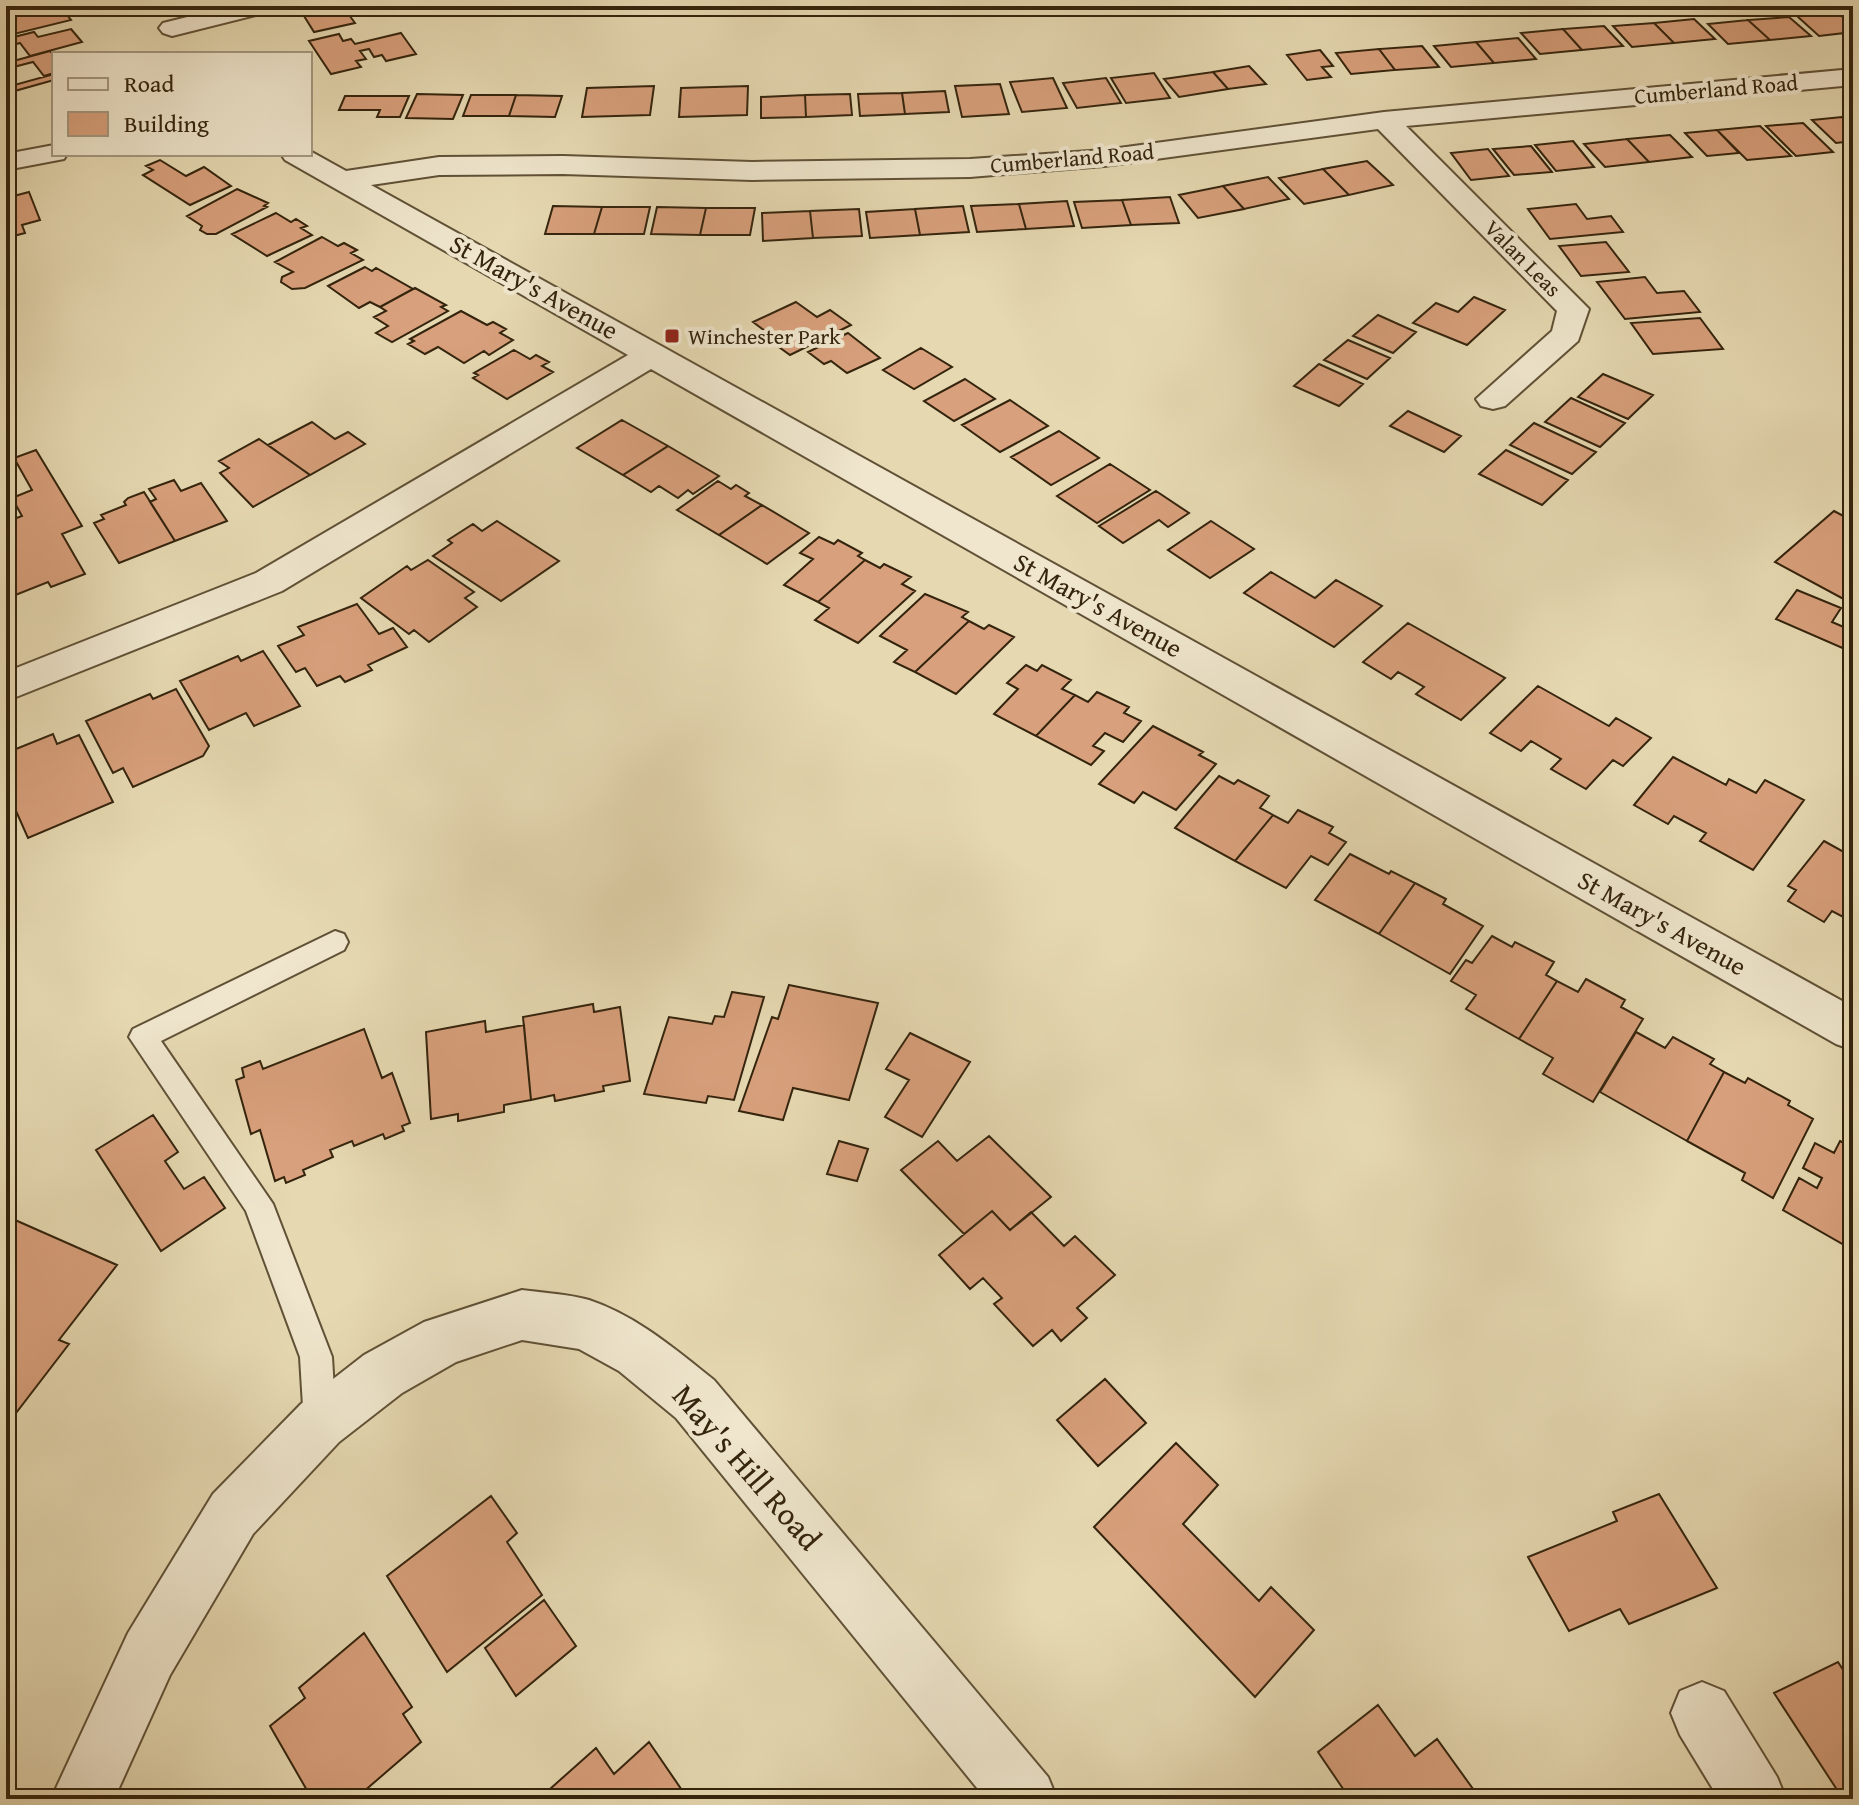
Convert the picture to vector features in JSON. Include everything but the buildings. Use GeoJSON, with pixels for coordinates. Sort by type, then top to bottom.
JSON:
{"type":"FeatureCollection","features":[{"type":"Feature","properties":{"kind":"street"},"geometry":{"type":"LineString","coordinates":[[153,6],[188,26],[263,6]]}},
{"type":"Feature","properties":{"kind":"street","name":"Cumberland Road"},"geometry":{"type":"LineString","coordinates":[[343,180],[439,166],[563,165],[752,171],[970,168],[1104,158],[1384,120],[1853,77]]}},
{"type":"Feature","properties":{"kind":"street","name":"Valan Leas"},"geometry":{"type":"LineString","coordinates":[[1384,120],[1573,309],[1567,334],[1493,399]]}},
{"type":"Feature","properties":{"kind":"street"},"geometry":{"type":"LineString","coordinates":[[6,162],[52,153]]}},
{"type":"Feature","properties":{"kind":"street"},"geometry":{"type":"LineString","coordinates":[[299,156],[343,180]]}},
{"type":"Feature","properties":{"kind":"street","name":"St Mary's Avenue"},"geometry":{"type":"LineString","coordinates":[[343,180],[1853,1030]]}},
{"type":"Feature","properties":{"kind":"street"},"geometry":{"type":"LineString","coordinates":[[6,687],[269,582],[653,354]]}},
{"type":"Feature","properties":{"kind":"street","name":"May's Hill Road"},"geometry":{"type":"LineString","coordinates":[[82,1799],[149,1654],[233,1514],[320,1423],[383,1374],[443,1340],[522,1315],[587,1325],[638,1353],[695,1399],[1026,1799]]}},
{"type":"Feature","properties":{"kind":"street"},"geometry":{"type":"LineString","coordinates":[[1702,1713],[1755,1799]]}},
{"type":"Feature","properties":{"kind":"lane"},"geometry":{"type":"LineString","coordinates":[[320,1423],[316,1357],[258,1204],[143,1037],[335,942]]}},
{"type":"Feature","properties":{"kind":"place","name":"Winchester Park"},"geometry":{"type":"Point","coordinates":[672,336]}}]}
